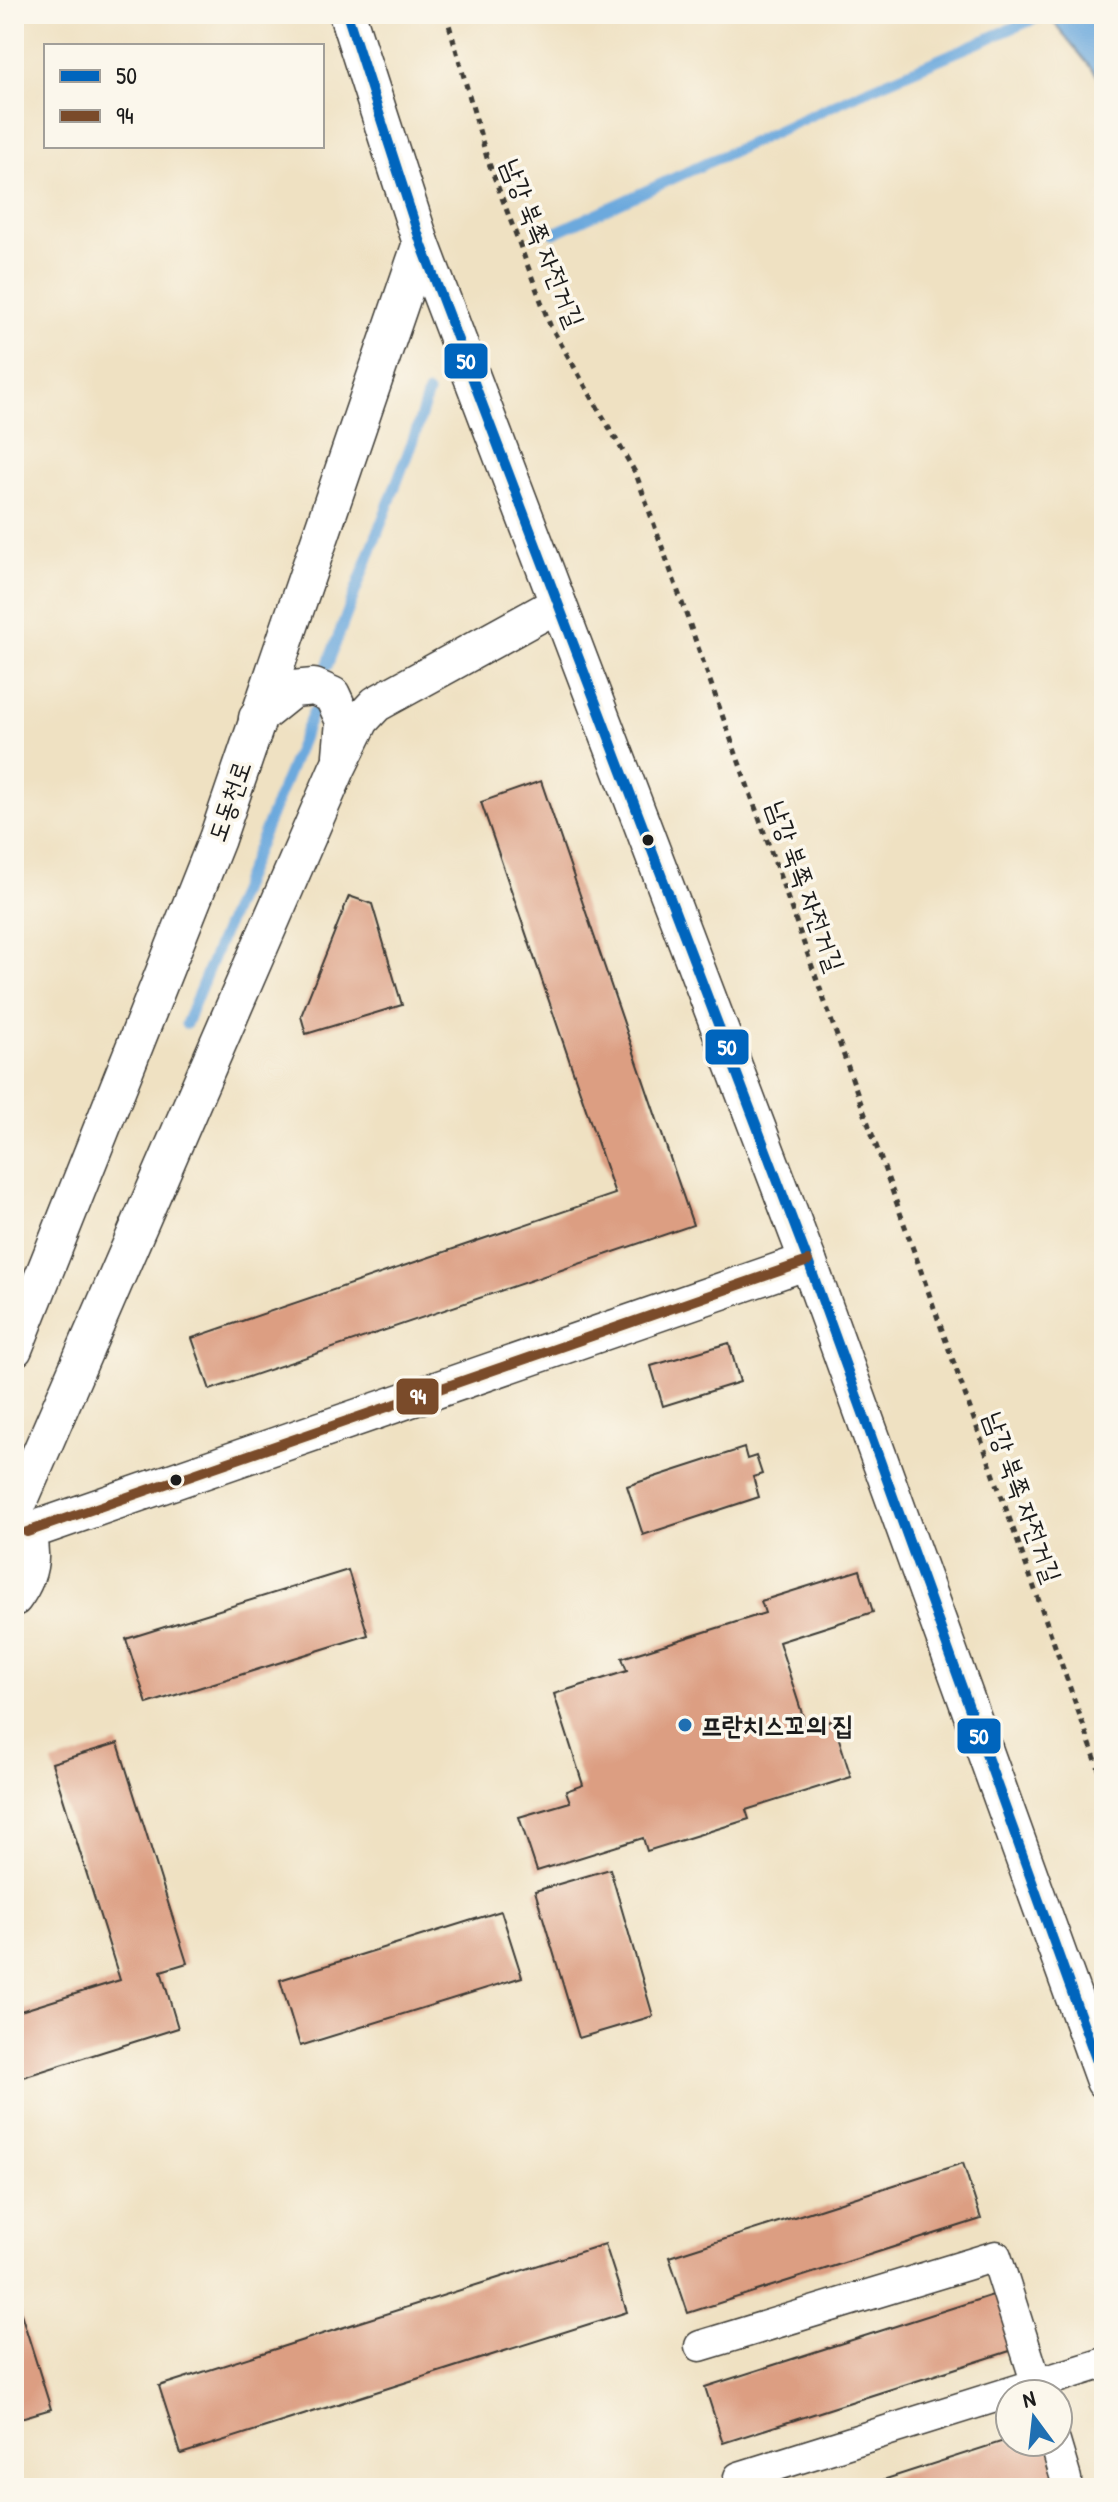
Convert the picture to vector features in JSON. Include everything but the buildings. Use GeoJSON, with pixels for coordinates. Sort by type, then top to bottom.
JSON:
{"type":"FeatureCollection","features":[{"type":"Feature","properties":{"kind":"street"},"geometry":{"type":"LineString","coordinates":[[347,14],[421,243],[808,1261],[1104,2081]]}},
{"type":"Feature","properties":{"kind":"street","name":"도동천로"},"geometry":{"type":"LineString","coordinates":[[14,1349],[217,839],[421,243]]}},
{"type":"Feature","properties":{"kind":"street"},"geometry":{"type":"LineString","coordinates":[[14,1598],[24,1585],[30,1568],[31,1550],[18,1520],[361,720],[376,704],[558,604]]}},
{"type":"Feature","properties":{"kind":"street"},"geometry":{"type":"LineString","coordinates":[[257,718],[293,689],[314,687],[332,695],[344,721],[341,761]]}},
{"type":"Feature","properties":{"kind":"street"},"geometry":{"type":"LineString","coordinates":[[18,1520],[808,1261]]}},
{"type":"Feature","properties":{"kind":"street"},"geometry":{"type":"LineString","coordinates":[[700,2346],[996,2256],[1035,2378]]}},
{"type":"Feature","properties":{"kind":"street"},"geometry":{"type":"LineString","coordinates":[[1066,2378],[1104,2363]]}},
{"type":"Feature","properties":{"kind":"street"},"geometry":{"type":"LineString","coordinates":[[739,2477],[994,2402]]}},
{"type":"Feature","properties":{"kind":"street"},"geometry":{"type":"LineString","coordinates":[[1060,2458],[1066,2479]]}},
{"type":"Feature","properties":{"kind":"path","name":"남강 북쪽 자전거길"},"geometry":{"type":"LineString","coordinates":[[446,14],[487,158],[550,325],[636,474],[1104,1783]]}},
{"type":"Feature","properties":{"kind":"water"},"geometry":{"type":"Polygon","coordinates":[[[1047,14],[1104,14],[1104,84],[1047,14]]]}},
{"type":"Feature","properties":{"kind":"waterway"},"geometry":{"type":"LineString","coordinates":[[554,233],[862,92],[1046,14]]}},
{"type":"Feature","properties":{"kind":"waterway"},"geometry":{"type":"LineString","coordinates":[[327,666],[428,393]]}},
{"type":"Feature","properties":{"kind":"waterway"},"geometry":{"type":"LineString","coordinates":[[186,1024],[313,712]]}},
{"type":"Feature","properties":{"kind":"transit line","name":"50"},"geometry":{"type":"LineString","coordinates":[[347,14],[421,243],[808,1261],[1104,2081]]}},
{"type":"Feature","properties":{"kind":"transit line","name":"94"},"geometry":{"type":"LineString","coordinates":[[27,1532],[808,1261]]}},
{"type":"Feature","properties":{"kind":"place","name":"프란치스꼬의 집"},"geometry":{"type":"Point","coordinates":[685,1725]}}]}
